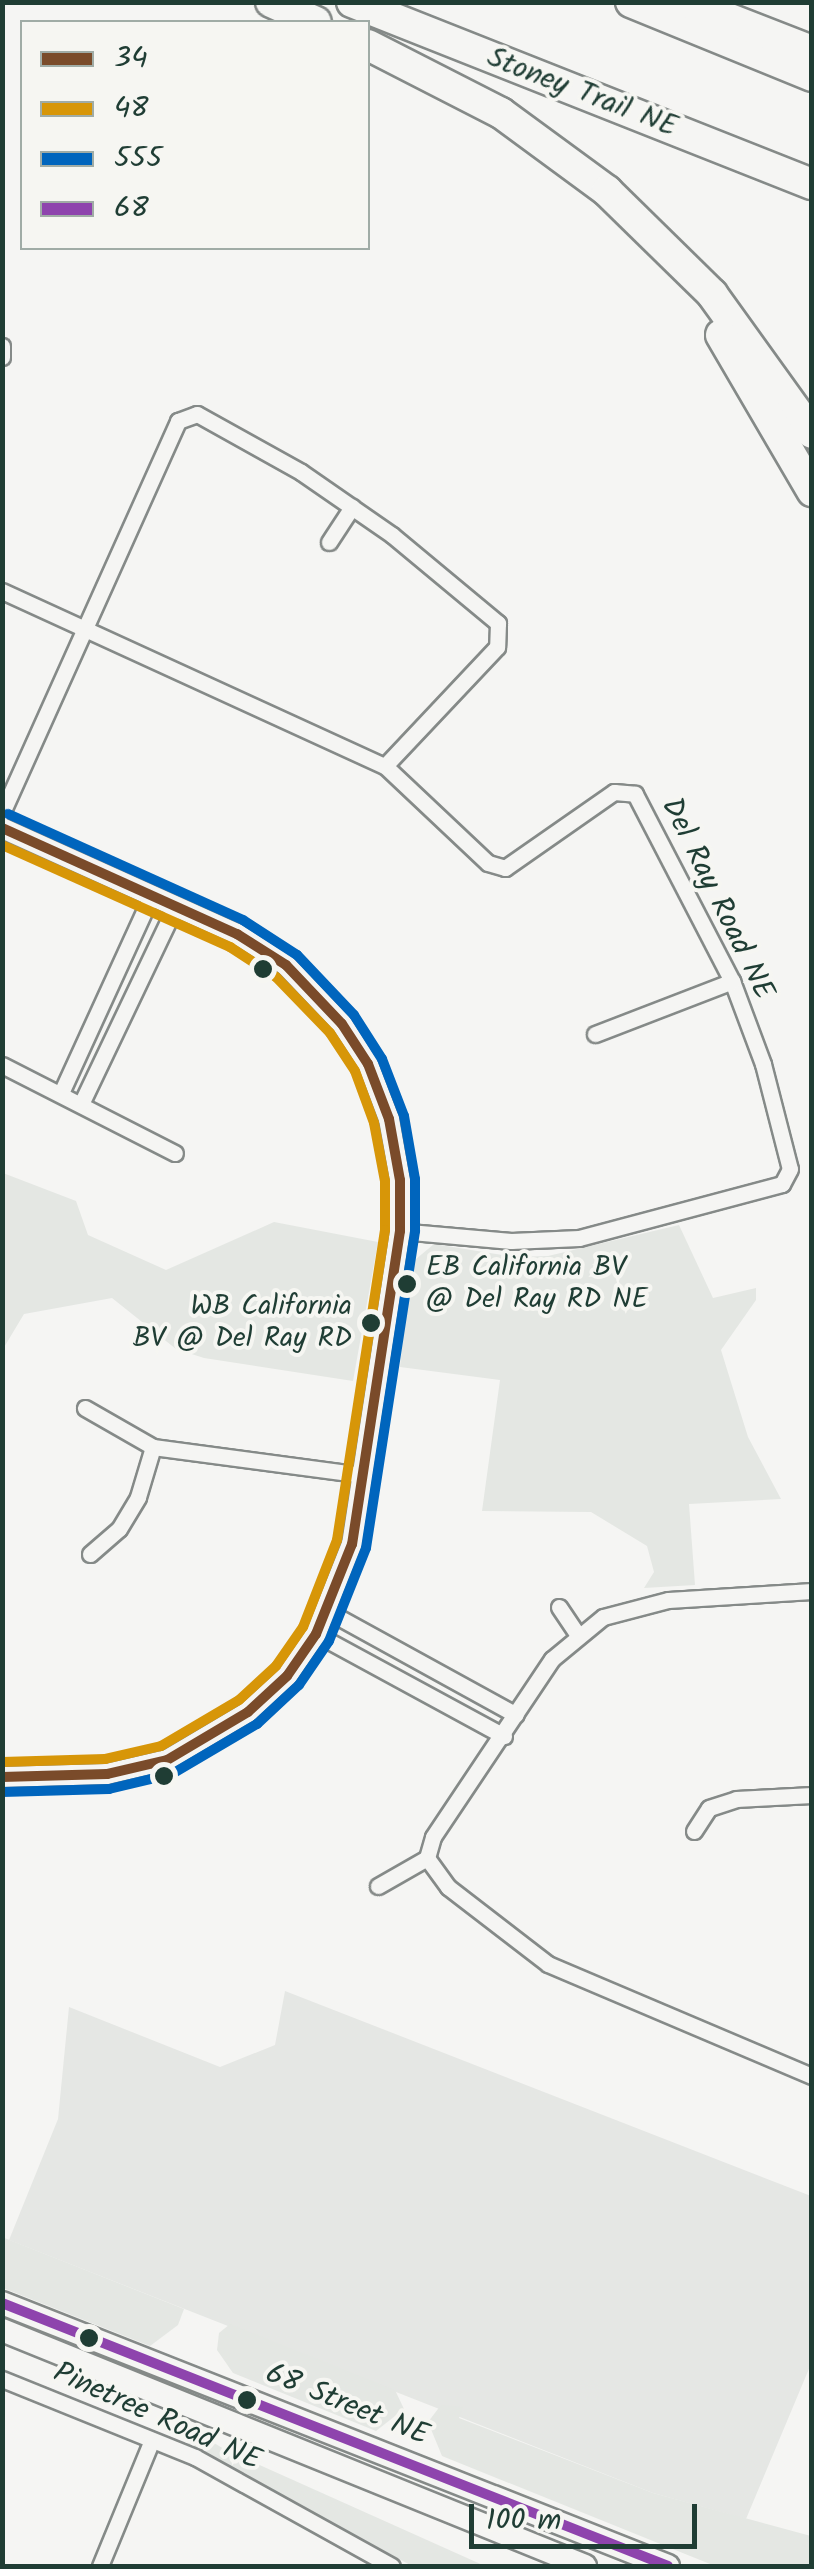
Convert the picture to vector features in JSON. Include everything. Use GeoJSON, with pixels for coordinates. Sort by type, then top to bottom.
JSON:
{"type":"FeatureCollection","features":[{"type":"Feature","properties":{"kind":"highway"},"geometry":{"type":"LineString","coordinates":[[271,2],[312,20]]}},
{"type":"Feature","properties":{"kind":"highway","name":"Stoney Trail NE"},"geometry":{"type":"LineString","coordinates":[[352,2],[812,184]]}},
{"type":"Feature","properties":{"kind":"highway"},"geometry":{"type":"LineString","coordinates":[[631,2],[812,76]]}},
{"type":"Feature","properties":{"kind":"highway"},"geometry":{"type":"LineString","coordinates":[[686,2],[812,50]]}},
{"type":"Feature","properties":{"kind":"highway"},"geometry":{"type":"LineString","coordinates":[[370,47],[501,114],[608,191],[712,294],[812,433]]}},
{"type":"Feature","properties":{"kind":"highway"},"geometry":{"type":"LineString","coordinates":[[608,191],[733,351],[812,491]]}},
{"type":"Feature","properties":{"kind":"main road","name":"68 Street NE"},"geometry":{"type":"LineString","coordinates":[[2,2303],[668,2566]]}},
{"type":"Feature","properties":{"kind":"main road","name":"68 Street NE"},"geometry":{"type":"LineString","coordinates":[[2,2330],[585,2566]]}},
{"type":"Feature","properties":{"kind":"street"},"geometry":{"type":"LineString","coordinates":[[2,346],[2,357]]}},
{"type":"Feature","properties":{"kind":"street"},"geometry":{"type":"LineString","coordinates":[[2,813],[178,421],[196,414],[352,507],[498,623],[497,647],[385,766]]}},
{"type":"Feature","properties":{"kind":"street"},"geometry":{"type":"LineString","coordinates":[[330,542],[352,507]]}},
{"type":"Feature","properties":{"kind":"street","name":"Del Ray Road NE"},"geometry":{"type":"LineString","coordinates":[[2,591],[385,766],[488,863],[505,868],[614,792],[635,794],[732,980],[763,1064],[790,1169],[782,1184],[579,1238],[511,1241],[400,1231]]}},
{"type":"Feature","properties":{"kind":"street"},"geometry":{"type":"LineString","coordinates":[[2,828],[237,934],[286,965],[342,1024],[368,1064],[389,1118],[400,1180],[400,1231],[352,1544],[329,1612],[316,1634],[288,1676],[248,1712],[167,1760],[107,1774],[2,1777]]}},
{"type":"Feature","properties":{"kind":"street"},"geometry":{"type":"LineString","coordinates":[[62,1093],[151,896]]}},
{"type":"Feature","properties":{"kind":"street"},"geometry":{"type":"LineString","coordinates":[[82,1102],[174,907]]}},
{"type":"Feature","properties":{"kind":"street"},"geometry":{"type":"LineString","coordinates":[[595,1034],[732,980]]}},
{"type":"Feature","properties":{"kind":"street"},"geometry":{"type":"LineString","coordinates":[[2,1064],[175,1152]]}},
{"type":"Feature","properties":{"kind":"street"},"geometry":{"type":"LineString","coordinates":[[85,1408],[153,1446],[362,1475]]}},
{"type":"Feature","properties":{"kind":"street"},"geometry":{"type":"LineString","coordinates":[[90,1554],[119,1529],[138,1497],[153,1446]]}},
{"type":"Feature","properties":{"kind":"street"},"geometry":{"type":"LineString","coordinates":[[378,1886],[428,1858],[433,1837],[504,1736],[552,1658],[602,1618],[668,1600],[812,1591]]}},
{"type":"Feature","properties":{"kind":"street"},"geometry":{"type":"LineString","coordinates":[[559,1607],[578,1635]]}},
{"type":"Feature","properties":{"kind":"street"},"geometry":{"type":"LineString","coordinates":[[329,1612],[516,1715]]}},
{"type":"Feature","properties":{"kind":"street"},"geometry":{"type":"LineString","coordinates":[[316,1634],[504,1736]]}},
{"type":"Feature","properties":{"kind":"street"},"geometry":{"type":"LineString","coordinates":[[694,1831],[709,1808],[736,1799],[812,1795]]}},
{"type":"Feature","properties":{"kind":"street"},"geometry":{"type":"LineString","coordinates":[[428,1858],[448,1887],[548,1964],[812,2076]]}},
{"type":"Feature","properties":{"kind":"street","name":"Pinetree Road NE"},"geometry":{"type":"LineString","coordinates":[[2,2379],[152,2440],[392,2566]]}},
{"type":"Feature","properties":{"kind":"street"},"geometry":{"type":"LineString","coordinates":[[100,2566],[152,2440]]}},
{"type":"Feature","properties":{"kind":"shaded area"},"geometry":{"type":"Polygon","coordinates":[[[3,1173],[76,1201],[88,1235],[166,1270],[274,1222],[378,1242],[353,1381],[204,1358],[176,1349],[112,1298],[24,1314],[3,1349],[3,1173]]]}},
{"type":"Feature","properties":{"kind":"shaded area"},"geometry":{"type":"Polygon","coordinates":[[[679,1225],[713,1298],[756,1288],[756,1300],[721,1350],[748,1437],[781,1499],[689,1504],[695,1585],[644,1588],[654,1572],[647,1546],[591,1512],[482,1511],[500,1380],[400,1367],[410,1264],[434,1244],[514,1257],[548,1256],[679,1225]]]}},
{"type":"Feature","properties":{"kind":"shaded area"},"geometry":{"type":"Polygon","coordinates":[[[285,1991],[811,2196],[811,2364],[746,2519],[653,2493],[9,2240],[58,2119],[69,2007],[220,2067],[275,2045],[285,1991]]]}},
{"type":"Feature","properties":{"kind":"shaded area"},"geometry":{"type":"Polygon","coordinates":[[[2,2237],[184,2309],[178,2325],[150,2346],[3,2288],[2,2237]]]}},
{"type":"Feature","properties":{"kind":"shaded area"},"geometry":{"type":"Polygon","coordinates":[[[230,2324],[395,2390],[404,2409],[376,2431],[233,2373],[217,2350],[219,2333],[230,2324]]]}},
{"type":"Feature","properties":{"kind":"shaded area"},"geometry":{"type":"Polygon","coordinates":[[[441,2405],[463,2407],[459,2418],[653,2493],[811,2536],[811,2566],[715,2566],[442,2456],[428,2422],[441,2405]]]}},
{"type":"Feature","properties":{"kind":"shaded area"},"geometry":{"type":"Polygon","coordinates":[[[191,2429],[224,2449],[485,2566],[412,2566],[184,2441],[191,2429]]]}},
{"type":"Feature","properties":{"kind":"transit line","name":"555"},"geometry":{"type":"LineString","coordinates":[[2,1792],[109,1789],[172,1774],[257,1724],[299,1685],[329,1641],[366,1548],[415,1231],[415,1179],[404,1116],[382,1059],[354,1015],[297,955],[243,920],[8,814]]}},
{"type":"Feature","properties":{"kind":"transit line","name":"34"},"geometry":{"type":"LineString","coordinates":[[2,828],[237,934],[286,965],[342,1024],[368,1064],[389,1119],[400,1180],[400,1231],[352,1544],[316,1634],[287,1676],[248,1712],[167,1760],[107,1774],[2,1777]]}},
{"type":"Feature","properties":{"kind":"transit line","name":"48"},"geometry":{"type":"LineString","coordinates":[[2,845],[230,947],[276,977],[330,1033],[355,1071],[374,1123],[385,1181],[385,1230],[337,1540],[303,1627],[276,1666],[239,1700],[161,1746],[105,1759],[2,1762]]}},
{"type":"Feature","properties":{"kind":"transit line","name":"68"},"geometry":{"type":"LineString","coordinates":[[2,2303],[668,2566]]}},
{"type":"Feature","properties":{"kind":"place","name":"EB California BV @ Del Ray RD NE"},"geometry":{"type":"Point","coordinates":[407,1284]}},
{"type":"Feature","properties":{"kind":"place","name":"WB California BV @ Del Ray RD"},"geometry":{"type":"Point","coordinates":[371,1323]}}]}
